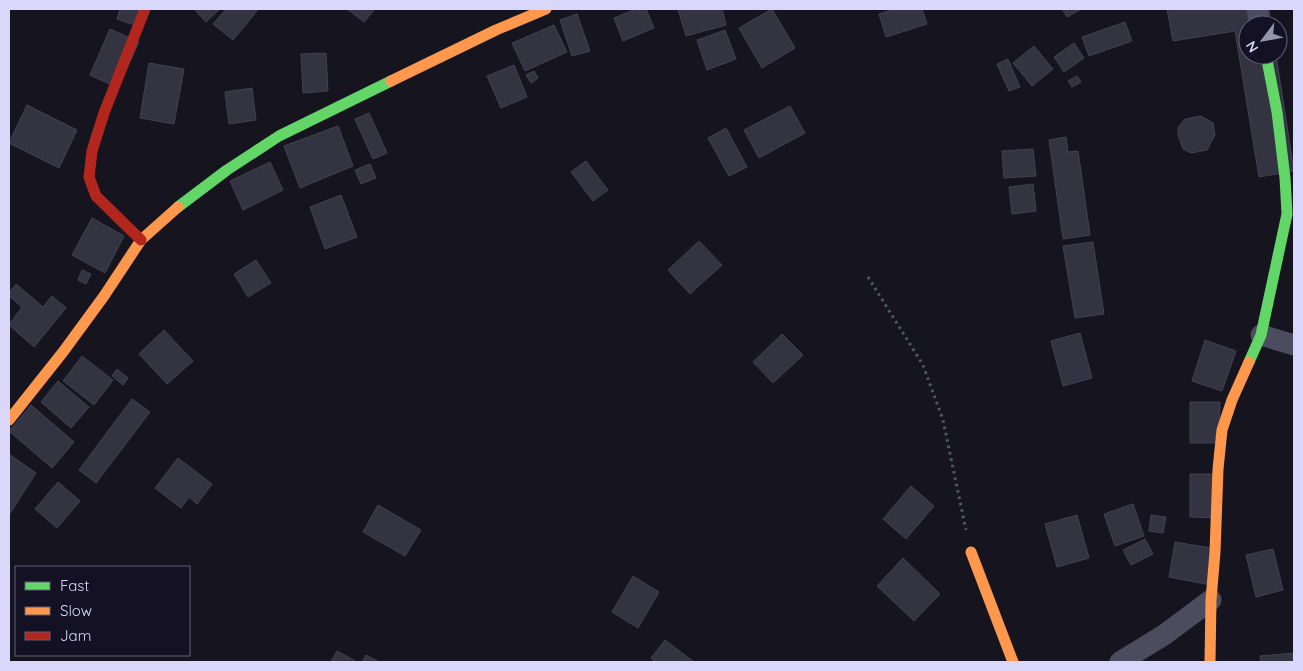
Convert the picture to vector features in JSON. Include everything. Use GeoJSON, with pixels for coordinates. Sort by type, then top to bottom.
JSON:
{"type":"FeatureCollection","features":[{"type":"Feature","properties":{"kind":"street"},"geometry":{"type":"LineString","coordinates":[[141,240],[96,196],[89,177],[92,151],[101,123],[145,9]]}},
{"type":"Feature","properties":{"kind":"street"},"geometry":{"type":"LineString","coordinates":[[9,420],[15,399],[64,352],[141,240],[169,214],[227,170],[279,136],[496,30],[546,9]]}},
{"type":"Feature","properties":{"kind":"street"},"geometry":{"type":"LineString","coordinates":[[1210,662],[1211,600],[1222,430],[1232,400],[1261,335],[1287,214],[1285,178],[1277,112],[1268,65]]}},
{"type":"Feature","properties":{"kind":"street"},"geometry":{"type":"LineString","coordinates":[[1261,335],[1294,345]]}},
{"type":"Feature","properties":{"kind":"street"},"geometry":{"type":"LineString","coordinates":[[971,552],[987,592],[998,628],[1013,662]]}},
{"type":"Feature","properties":{"kind":"street"},"geometry":{"type":"LineString","coordinates":[[1120,662],[1164,635],[1211,600]]}},
{"type":"Feature","properties":{"kind":"path"},"geometry":{"type":"LineString","coordinates":[[868,277],[923,365],[943,420],[971,552]]}},
{"type":"Feature","properties":{"kind":"building"},"geometry":{"type":"Polygon","coordinates":[[[120,9],[146,9],[140,27],[117,19],[120,9]]]}},
{"type":"Feature","properties":{"kind":"building"},"geometry":{"type":"Polygon","coordinates":[[[194,9],[220,9],[206,22],[194,9]]]}},
{"type":"Feature","properties":{"kind":"building"},"geometry":{"type":"Polygon","coordinates":[[[226,9],[255,9],[257,11],[233,40],[213,24],[226,9]]]}},
{"type":"Feature","properties":{"kind":"building"},"geometry":{"type":"Polygon","coordinates":[[[347,9],[375,9],[364,22],[347,9]]]}},
{"type":"Feature","properties":{"kind":"building"},"geometry":{"type":"Polygon","coordinates":[[[636,9],[646,9],[654,28],[623,41],[614,18],[636,9]]]}},
{"type":"Feature","properties":{"kind":"building"},"geometry":{"type":"Polygon","coordinates":[[[678,9],[722,9],[726,25],[686,36],[678,9]]]}},
{"type":"Feature","properties":{"kind":"building"},"geometry":{"type":"Polygon","coordinates":[[[772,9],[795,48],[762,68],[739,28],[772,9]]]}},
{"type":"Feature","properties":{"kind":"building"},"geometry":{"type":"Polygon","coordinates":[[[895,9],[922,9],[927,24],[886,37],[879,14],[895,9]]]}},
{"type":"Feature","properties":{"kind":"building"},"geometry":{"type":"Polygon","coordinates":[[[1062,9],[1081,9],[1067,17],[1062,9]]]}},
{"type":"Feature","properties":{"kind":"building"},"geometry":{"type":"Polygon","coordinates":[[[1167,9],[1269,9],[1270,15],[1238,15],[1238,49],[1235,31],[1173,41],[1167,9]]]}},
{"type":"Feature","properties":{"kind":"building"},"geometry":{"type":"Polygon","coordinates":[[[577,14],[590,51],[572,56],[560,20],[577,14]]]}},
{"type":"Feature","properties":{"kind":"building"},"geometry":{"type":"Polygon","coordinates":[[[1125,22],[1132,41],[1089,56],[1082,37],[1125,22]]]}},
{"type":"Feature","properties":{"kind":"building"},"geometry":{"type":"Polygon","coordinates":[[[554,25],[567,52],[525,71],[512,43],[554,25]]]}},
{"type":"Feature","properties":{"kind":"building"},"geometry":{"type":"Polygon","coordinates":[[[110,29],[139,42],[118,88],[90,75],[110,29]]]}},
{"type":"Feature","properties":{"kind":"building"},"geometry":{"type":"Polygon","coordinates":[[[725,30],[736,59],[707,70],[697,40],[725,30]]]}},
{"type":"Feature","properties":{"kind":"building"},"geometry":{"type":"Polygon","coordinates":[[[1074,43],[1084,58],[1064,72],[1054,57],[1074,43]]]}},
{"type":"Feature","properties":{"kind":"building"},"geometry":{"type":"Polygon","coordinates":[[[1034,46],[1053,69],[1032,86],[1013,63],[1034,46]]]}},
{"type":"Feature","properties":{"kind":"building"},"geometry":{"type":"Polygon","coordinates":[[[326,53],[328,91],[303,93],[301,54],[326,53]]]}},
{"type":"Feature","properties":{"kind":"building"},"geometry":{"type":"Polygon","coordinates":[[[1008,59],[1020,87],[1009,91],[997,64],[1008,59]]]}},
{"type":"Feature","properties":{"kind":"building"},"geometry":{"type":"Polygon","coordinates":[[[149,63],[184,69],[174,124],[140,118],[149,63]]]}},
{"type":"Feature","properties":{"kind":"building"},"geometry":{"type":"Polygon","coordinates":[[[514,65],[527,97],[501,108],[487,76],[514,65]]]}},
{"type":"Feature","properties":{"kind":"building"},"geometry":{"type":"Polygon","coordinates":[[[1241,65],[1278,65],[1294,171],[1259,177],[1241,65]]]}},
{"type":"Feature","properties":{"kind":"building"},"geometry":{"type":"Polygon","coordinates":[[[534,71],[538,78],[531,83],[526,75],[534,71]]]}},
{"type":"Feature","properties":{"kind":"building"},"geometry":{"type":"Polygon","coordinates":[[[1077,76],[1081,82],[1072,87],[1068,81],[1077,76]]]}},
{"type":"Feature","properties":{"kind":"building"},"geometry":{"type":"Polygon","coordinates":[[[252,88],[256,120],[229,124],[225,92],[252,88]]]}},
{"type":"Feature","properties":{"kind":"building"},"geometry":{"type":"Polygon","coordinates":[[[27,105],[77,130],[59,168],[9,143],[27,105]]]}},
{"type":"Feature","properties":{"kind":"building"},"geometry":{"type":"Polygon","coordinates":[[[790,106],[805,133],[759,158],[744,130],[790,106]]]}},
{"type":"Feature","properties":{"kind":"building"},"geometry":{"type":"Polygon","coordinates":[[[369,113],[387,153],[373,159],[355,119],[369,113]]]}},
{"type":"Feature","properties":{"kind":"building"},"geometry":{"type":"Polygon","coordinates":[[[1201,116],[1213,123],[1215,135],[1207,150],[1191,153],[1183,149],[1178,135],[1178,128],[1185,119],[1201,116]]]}},
{"type":"Feature","properties":{"kind":"building"},"geometry":{"type":"Polygon","coordinates":[[[338,126],[353,166],[300,188],[284,146],[338,126]]]}},
{"type":"Feature","properties":{"kind":"building"},"geometry":{"type":"Polygon","coordinates":[[[726,128],[747,167],[729,176],[708,138],[726,128]]]}},
{"type":"Feature","properties":{"kind":"building"},"geometry":{"type":"Polygon","coordinates":[[[1066,137],[1068,152],[1078,151],[1090,235],[1063,239],[1049,140],[1066,137]]]}},
{"type":"Feature","properties":{"kind":"building"},"geometry":{"type":"Polygon","coordinates":[[[1033,149],[1036,176],[1004,178],[1002,151],[1033,149]]]}},
{"type":"Feature","properties":{"kind":"building"},"geometry":{"type":"Polygon","coordinates":[[[586,161],[608,190],[593,201],[571,172],[586,161]]]}},
{"type":"Feature","properties":{"kind":"building"},"geometry":{"type":"Polygon","coordinates":[[[270,162],[283,190],[243,210],[230,181],[270,162]]]}},
{"type":"Feature","properties":{"kind":"building"},"geometry":{"type":"Polygon","coordinates":[[[370,164],[376,178],[361,184],[355,170],[370,164]]]}},
{"type":"Feature","properties":{"kind":"building"},"geometry":{"type":"Polygon","coordinates":[[[1033,184],[1036,211],[1012,214],[1009,187],[1033,184]]]}},
{"type":"Feature","properties":{"kind":"building"},"geometry":{"type":"Polygon","coordinates":[[[341,195],[357,237],[325,249],[310,207],[341,195]]]}},
{"type":"Feature","properties":{"kind":"building"},"geometry":{"type":"Polygon","coordinates":[[[92,218],[124,236],[105,273],[72,255],[92,218]]]}},
{"type":"Feature","properties":{"kind":"building"},"geometry":{"type":"Polygon","coordinates":[[[699,241],[722,265],[690,294],[668,270],[699,241]]]}},
{"type":"Feature","properties":{"kind":"building"},"geometry":{"type":"Polygon","coordinates":[[[1093,242],[1104,314],[1075,318],[1063,246],[1093,242]]]}},
{"type":"Feature","properties":{"kind":"building"},"geometry":{"type":"Polygon","coordinates":[[[256,260],[271,283],[248,297],[234,274],[256,260]]]}},
{"type":"Feature","properties":{"kind":"building"},"geometry":{"type":"Polygon","coordinates":[[[82,270],[91,274],[86,284],[78,280],[82,270]]]}},
{"type":"Feature","properties":{"kind":"building"},"geometry":{"type":"Polygon","coordinates":[[[16,284],[43,307],[52,296],[66,308],[34,347],[9,325],[22,307],[9,296],[9,293],[16,284]]]}},
{"type":"Feature","properties":{"kind":"building"},"geometry":{"type":"Polygon","coordinates":[[[164,330],[193,361],[167,384],[139,354],[164,330]]]}},
{"type":"Feature","properties":{"kind":"building"},"geometry":{"type":"Polygon","coordinates":[[[1080,333],[1092,378],[1063,386],[1051,341],[1080,333]]]}},
{"type":"Feature","properties":{"kind":"building"},"geometry":{"type":"Polygon","coordinates":[[[782,334],[803,355],[773,383],[753,362],[782,334]]]}},
{"type":"Feature","properties":{"kind":"building"},"geometry":{"type":"Polygon","coordinates":[[[1205,340],[1236,351],[1222,391],[1192,381],[1205,340]]]}},
{"type":"Feature","properties":{"kind":"building"},"geometry":{"type":"Polygon","coordinates":[[[82,356],[113,380],[94,405],[63,381],[82,356]]]}},
{"type":"Feature","properties":{"kind":"building"},"geometry":{"type":"Polygon","coordinates":[[[117,369],[128,378],[123,385],[112,376],[117,369]]]}},
{"type":"Feature","properties":{"kind":"building"},"geometry":{"type":"Polygon","coordinates":[[[58,381],[89,407],[71,428],[41,402],[58,381]]]}},
{"type":"Feature","properties":{"kind":"building"},"geometry":{"type":"Polygon","coordinates":[[[132,399],[150,412],[96,483],[79,470],[132,399]]]}},
{"type":"Feature","properties":{"kind":"building"},"geometry":{"type":"Polygon","coordinates":[[[1190,402],[1220,402],[1219,443],[1190,443],[1190,402]]]}},
{"type":"Feature","properties":{"kind":"building"},"geometry":{"type":"Polygon","coordinates":[[[31,405],[74,442],[52,468],[9,431],[31,405]]]}},
{"type":"Feature","properties":{"kind":"building"},"geometry":{"type":"Polygon","coordinates":[[[9,454],[36,473],[9,515],[9,454]]]}},
{"type":"Feature","properties":{"kind":"building"},"geometry":{"type":"Polygon","coordinates":[[[178,458],[212,484],[197,504],[189,497],[181,508],[155,488],[178,458]]]}},
{"type":"Feature","properties":{"kind":"building"},"geometry":{"type":"Polygon","coordinates":[[[1190,474],[1220,474],[1221,518],[1190,517],[1190,474]]]}},
{"type":"Feature","properties":{"kind":"building"},"geometry":{"type":"Polygon","coordinates":[[[58,482],[80,501],[57,528],[35,509],[58,482]]]}},
{"type":"Feature","properties":{"kind":"building"},"geometry":{"type":"Polygon","coordinates":[[[911,486],[934,506],[906,539],[883,519],[911,486]]]}},
{"type":"Feature","properties":{"kind":"building"},"geometry":{"type":"Polygon","coordinates":[[[1133,504],[1144,536],[1115,546],[1104,514],[1133,504]]]}},
{"type":"Feature","properties":{"kind":"building"},"geometry":{"type":"Polygon","coordinates":[[[378,505],[421,530],[405,556],[363,532],[378,505]]]}},
{"type":"Feature","properties":{"kind":"building"},"geometry":{"type":"Polygon","coordinates":[[[1077,515],[1089,558],[1057,567],[1045,524],[1077,515]]]}},
{"type":"Feature","properties":{"kind":"building"},"geometry":{"type":"Polygon","coordinates":[[[1151,515],[1166,517],[1163,533],[1149,531],[1151,515]]]}},
{"type":"Feature","properties":{"kind":"building"},"geometry":{"type":"Polygon","coordinates":[[[1145,539],[1153,554],[1131,565],[1123,550],[1145,539]]]}},
{"type":"Feature","properties":{"kind":"building"},"geometry":{"type":"Polygon","coordinates":[[[1175,542],[1217,549],[1211,585],[1169,577],[1175,542]]]}},
{"type":"Feature","properties":{"kind":"building"},"geometry":{"type":"Polygon","coordinates":[[[1273,549],[1283,590],[1256,597],[1246,555],[1273,549]]]}},
{"type":"Feature","properties":{"kind":"building"},"geometry":{"type":"Polygon","coordinates":[[[903,558],[940,594],[914,621],[877,586],[903,558]]]}},
{"type":"Feature","properties":{"kind":"building"},"geometry":{"type":"Polygon","coordinates":[[[633,576],[659,592],[638,628],[612,612],[633,576]]]}},
{"type":"Feature","properties":{"kind":"building"},"geometry":{"type":"Polygon","coordinates":[[[665,640],[694,662],[655,662],[651,658],[665,640]]]}},
{"type":"Feature","properties":{"kind":"building"},"geometry":{"type":"Polygon","coordinates":[[[337,651],[357,662],[331,662],[337,651]]]}},
{"type":"Feature","properties":{"kind":"building"},"geometry":{"type":"Polygon","coordinates":[[[1294,653],[1294,662],[1261,662],[1260,656],[1294,653]]]}},
{"type":"Feature","properties":{"kind":"building"},"geometry":{"type":"Polygon","coordinates":[[[366,655],[379,662],[362,662],[366,655]]]}},
{"type":"Feature","properties":{"kind":"traffic: fast"},"geometry":{"type":"LineString","coordinates":[[1249,362],[1261,335],[1287,214],[1285,178],[1277,112],[1268,65]]}},
{"type":"Feature","properties":{"kind":"traffic: fast"},"geometry":{"type":"LineString","coordinates":[[178,207],[227,170],[279,136],[391,81]]}},
{"type":"Feature","properties":{"kind":"traffic: slow"},"geometry":{"type":"LineString","coordinates":[[391,81],[496,30],[546,9]]}},
{"type":"Feature","properties":{"kind":"traffic: slow"},"geometry":{"type":"LineString","coordinates":[[9,420],[63,352],[104,296],[141,240],[178,207]]}},
{"type":"Feature","properties":{"kind":"traffic: slow"},"geometry":{"type":"LineString","coordinates":[[1210,662],[1211,600],[1222,430],[1232,400],[1249,362]]}},
{"type":"Feature","properties":{"kind":"traffic: slow"},"geometry":{"type":"LineString","coordinates":[[971,552],[1013,662]]}},
{"type":"Feature","properties":{"kind":"traffic: jam"},"geometry":{"type":"LineString","coordinates":[[141,240],[96,196],[89,177],[92,151],[104,113],[145,9]]}}]}
